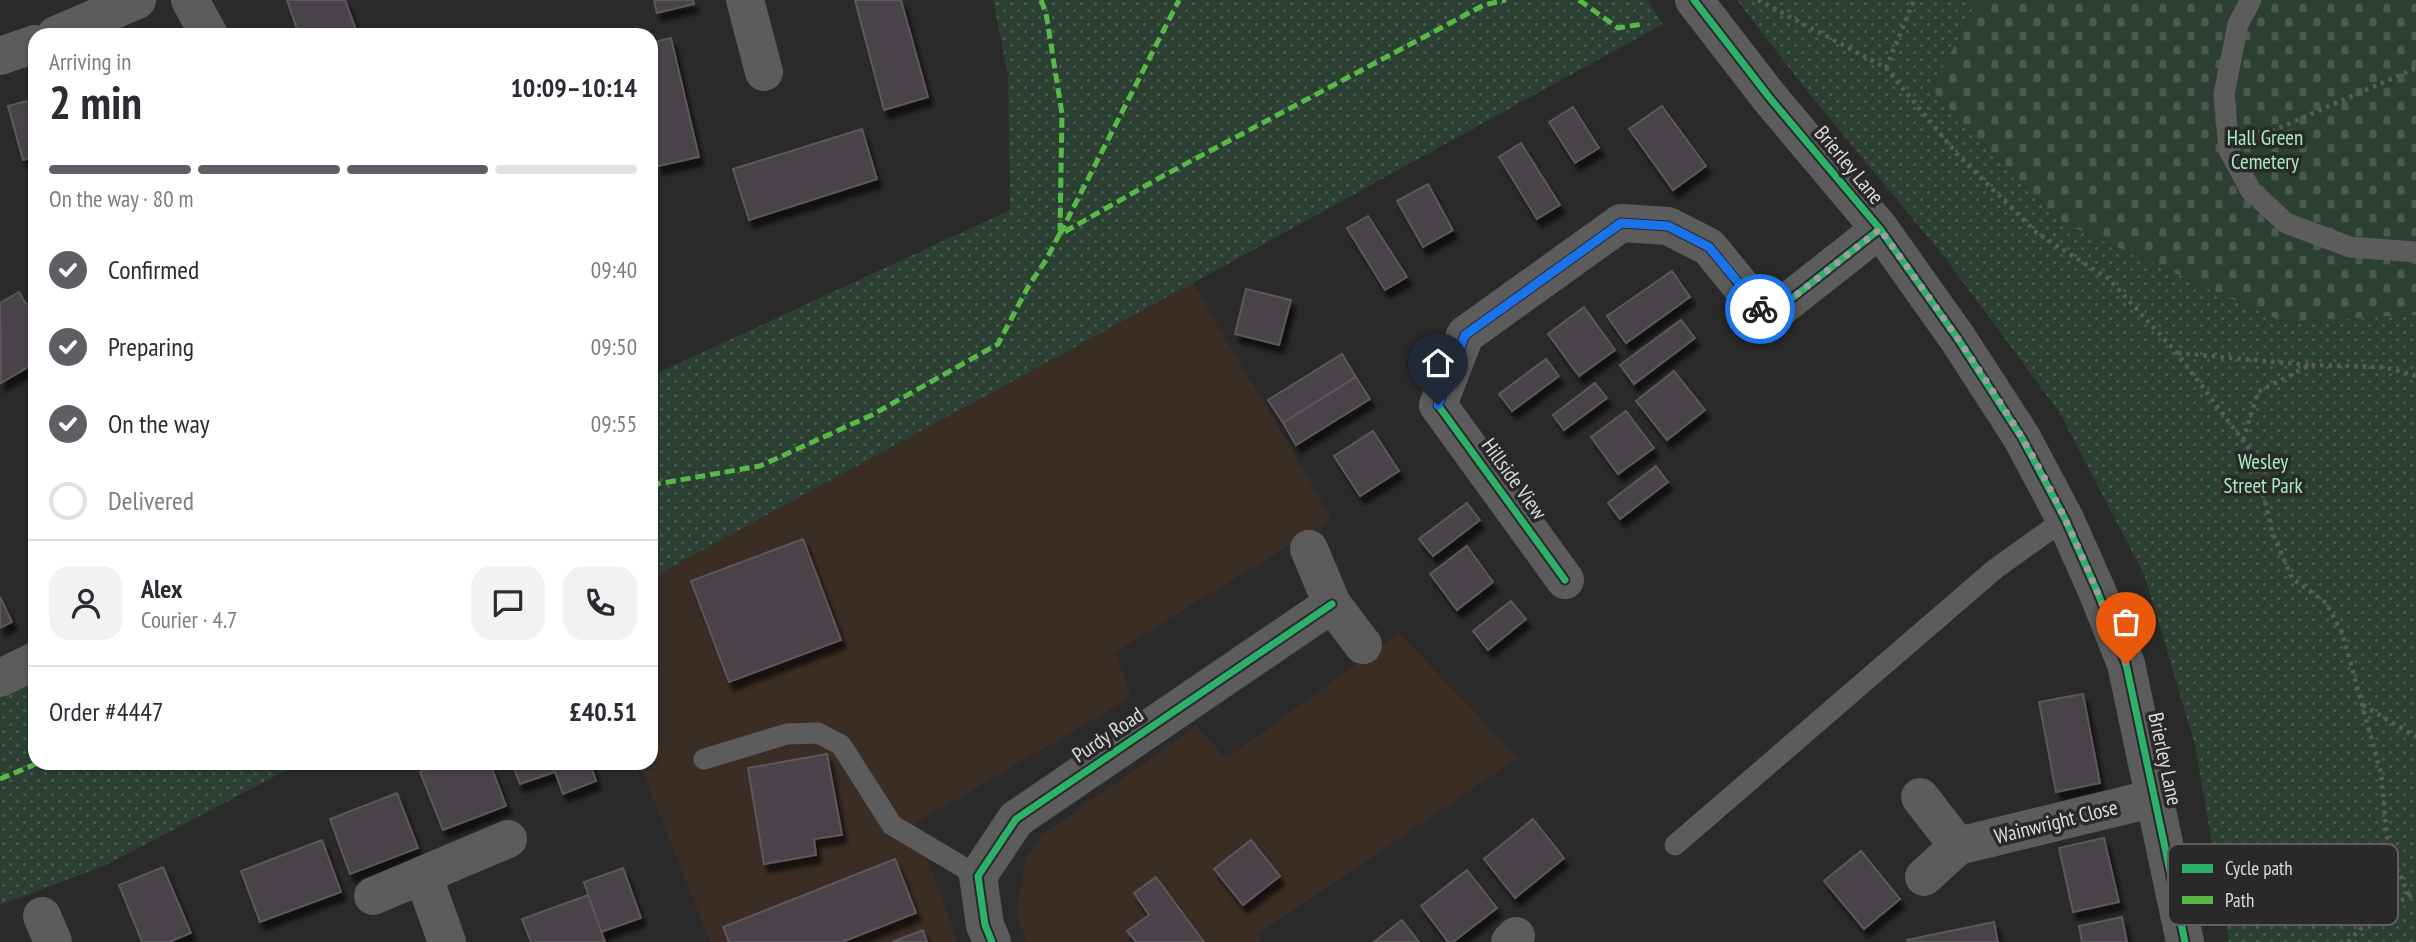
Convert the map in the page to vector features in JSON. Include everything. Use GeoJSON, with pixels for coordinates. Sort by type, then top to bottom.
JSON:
{"type":"FeatureCollection","features":[{"type":"Feature","properties":{"kind":"street"},"geometry":{"type":"LineString","coordinates":[[73,28],[137,0]]}},
{"type":"Feature","properties":{"kind":"street"},"geometry":{"type":"LineString","coordinates":[[190,0],[205,28]]}},
{"type":"Feature","properties":{"kind":"street"},"geometry":{"type":"LineString","coordinates":[[745,0],[764,72]]}},
{"type":"Feature","properties":{"kind":"street","name":"Brierley Lane"},"geometry":{"type":"LineString","coordinates":[[1695,0],[1769,97],[1880,229],[1958,339],[2022,438],[2065,519],[2126,664],[2168,860]]}},
{"type":"Feature","properties":{"kind":"street"},"geometry":{"type":"LineString","coordinates":[[0,56],[28,46]]}},
{"type":"Feature","properties":{"kind":"street","name":"Hillside View"},"geometry":{"type":"LineString","coordinates":[[1565,580],[1438,405],[1465,335],[1621,223],[1668,226],[1709,247],[1767,318],[1880,229]]}},
{"type":"Feature","properties":{"kind":"street"},"geometry":{"type":"LineString","coordinates":[[1309,549],[1332,604],[1363,645]]}},
{"type":"Feature","properties":{"kind":"street","name":"Purdy Road"},"geometry":{"type":"LineString","coordinates":[[978,876],[1016,819],[1332,604]]}},
{"type":"Feature","properties":{"kind":"street"},"geometry":{"type":"LineString","coordinates":[[0,678],[28,664]]}},
{"type":"Feature","properties":{"kind":"street"},"geometry":{"type":"LineString","coordinates":[[1920,797],[1958,846]]}},
{"type":"Feature","properties":{"kind":"street","name":"Wainwright Close"},"geometry":{"type":"LineString","coordinates":[[1924,877],[1958,846],[2155,797]]}},
{"type":"Feature","properties":{"kind":"street"},"geometry":{"type":"LineString","coordinates":[[373,896],[508,839]]}},
{"type":"Feature","properties":{"kind":"street"},"geometry":{"type":"LineString","coordinates":[[423,875],[447,942]]}},
{"type":"Feature","properties":{"kind":"street"},"geometry":{"type":"LineString","coordinates":[[978,876],[985,925],[992,942]]}},
{"type":"Feature","properties":{"kind":"lane"},"geometry":{"type":"LineString","coordinates":[[2251,0],[2238,24],[2224,94],[2229,150],[2251,191],[2286,223],[2350,247],[2416,251]]}},
{"type":"Feature","properties":{"kind":"lane"},"geometry":{"type":"LineString","coordinates":[[1675,845],[1995,569],[2065,519]]}},
{"type":"Feature","properties":{"kind":"lane"},"geometry":{"type":"LineString","coordinates":[[704,759],[787,734],[818,733],[841,745],[892,825],[978,876]]}},
{"type":"Feature","properties":{"kind":"path"},"geometry":{"type":"LineString","coordinates":[[1758,0],[1886,68],[1957,153],[2037,233],[2109,279],[2178,353],[2253,454],[2273,534],[2292,578],[2326,603],[2342,632],[2381,773],[2388,844]]}},
{"type":"Feature","properties":{"kind":"path"},"geometry":{"type":"LineString","coordinates":[[1886,68],[1914,0]]}},
{"type":"Feature","properties":{"kind":"path"},"geometry":{"type":"LineString","coordinates":[[2229,150],[2416,68]]}},
{"type":"Feature","properties":{"kind":"path"},"geometry":{"type":"LineString","coordinates":[[2178,353],[2310,365],[2384,368],[2416,376]]}},
{"type":"Feature","properties":{"kind":"path"},"geometry":{"type":"LineString","coordinates":[[2242,441],[2258,392],[2310,365]]}},
{"type":"Feature","properties":{"kind":"path"},"geometry":{"type":"LineString","coordinates":[[2361,704],[2416,737]]}},
{"type":"Feature","properties":{"kind":"path"},"geometry":{"type":"LineString","coordinates":[[2398,870],[2409,895]]}},
{"type":"Feature","properties":{"kind":"path"},"geometry":{"type":"LineString","coordinates":[[2398,902],[2416,892]]}},
{"type":"Feature","properties":{"kind":"path"},"geometry":{"type":"LineString","coordinates":[[2348,942],[2364,925]]}},
{"type":"Feature","properties":{"kind":"shaded area"},"geometry":{"type":"Polygon","coordinates":[[[1193,283],[1332,519],[1115,652],[1132,697],[914,824],[958,942],[710,942],[642,770],[658,770],[658,574],[1193,283]]]}},
{"type":"Feature","properties":{"kind":"shaded area"},"geometry":{"type":"Polygon","coordinates":[[[1399,633],[1518,758],[1258,934],[1262,942],[1027,942],[1016,916],[1026,858],[1043,834],[1197,726],[1226,759],[1399,633]]]}},
{"type":"Feature","properties":{"kind":"green space"},"geometry":{"type":"Polygon","coordinates":[[[993,0],[1647,0],[1663,24],[658,574],[658,373],[1010,210],[1008,75],[993,0]]]}},
{"type":"Feature","properties":{"kind":"green space","name":"Wesley Street Park"},"geometry":{"type":"Polygon","coordinates":[[[1737,0],[1978,0],[1931,90],[2057,220],[2283,322],[2416,315],[2416,942],[2229,942],[2226,925],[2398,925],[2398,844],[2212,844],[2195,745],[2144,574],[2059,412],[1946,259],[1807,91],[1737,0]]]}},
{"type":"Feature","properties":{"kind":"green space","name":"Hall Green Cemetery"},"geometry":{"type":"Polygon","coordinates":[[[1978,0],[2416,0],[2416,315],[2283,322],[2057,220],[1931,90],[1978,0]]]}},
{"type":"Feature","properties":{"kind":"green space"},"geometry":{"type":"Polygon","coordinates":[[[28,681],[28,770],[287,770],[106,865],[0,905],[0,695],[28,681]]]}},
{"type":"Feature","properties":{"kind":"building"},"geometry":{"type":"Polygon","coordinates":[[[287,0],[345,0],[355,28],[297,28],[287,0]]]}},
{"type":"Feature","properties":{"kind":"building"},"geometry":{"type":"Polygon","coordinates":[[[654,0],[693,0],[694,4],[657,13],[654,0]]]}},
{"type":"Feature","properties":{"kind":"building"},"geometry":{"type":"Polygon","coordinates":[[[855,0],[901,0],[928,97],[884,110],[855,0]]]}},
{"type":"Feature","properties":{"kind":"building"},"geometry":{"type":"Polygon","coordinates":[[[671,38],[699,157],[658,166],[658,41],[671,38]]]}},
{"type":"Feature","properties":{"kind":"building"},"geometry":{"type":"Polygon","coordinates":[[[28,101],[28,159],[23,160],[8,106],[28,101]]]}},
{"type":"Feature","properties":{"kind":"building"},"geometry":{"type":"Polygon","coordinates":[[[1662,106],[1706,166],[1673,190],[1629,129],[1662,106]]]}},
{"type":"Feature","properties":{"kind":"building"},"geometry":{"type":"Polygon","coordinates":[[[1573,107],[1599,148],[1575,163],[1549,122],[1573,107]]]}},
{"type":"Feature","properties":{"kind":"building"},"geometry":{"type":"Polygon","coordinates":[[[862,129],[877,179],[749,220],[733,169],[862,129]]]}},
{"type":"Feature","properties":{"kind":"building"},"geometry":{"type":"Polygon","coordinates":[[[1521,143],[1560,205],[1537,219],[1499,157],[1521,143]]]}},
{"type":"Feature","properties":{"kind":"building"},"geometry":{"type":"Polygon","coordinates":[[[1428,184],[1453,230],[1423,247],[1397,201],[1428,184]]]}},
{"type":"Feature","properties":{"kind":"building"},"geometry":{"type":"Polygon","coordinates":[[[1368,216],[1407,277],[1385,290],[1347,228],[1368,216]]]}},
{"type":"Feature","properties":{"kind":"building"},"geometry":{"type":"Polygon","coordinates":[[[1672,271],[1690,297],[1626,343],[1607,316],[1672,271]]]}},
{"type":"Feature","properties":{"kind":"building"},"geometry":{"type":"Polygon","coordinates":[[[1246,289],[1291,300],[1279,345],[1235,334],[1246,289]]]}},
{"type":"Feature","properties":{"kind":"building"},"geometry":{"type":"Polygon","coordinates":[[[19,292],[26,304],[28,303],[28,367],[1,383],[0,303],[19,292]]]}},
{"type":"Feature","properties":{"kind":"building"},"geometry":{"type":"Polygon","coordinates":[[[1584,307],[1615,350],[1579,376],[1548,334],[1584,307]]]}},
{"type":"Feature","properties":{"kind":"building"},"geometry":{"type":"Polygon","coordinates":[[[1681,320],[1695,338],[1634,384],[1620,365],[1681,320]]]}},
{"type":"Feature","properties":{"kind":"building"},"geometry":{"type":"Polygon","coordinates":[[[1342,354],[1356,377],[1283,423],[1268,400],[1342,354]]]}},
{"type":"Feature","properties":{"kind":"building"},"geometry":{"type":"Polygon","coordinates":[[[1546,359],[1559,376],[1512,411],[1499,394],[1546,359]]]}},
{"type":"Feature","properties":{"kind":"building"},"geometry":{"type":"Polygon","coordinates":[[[1674,371],[1705,410],[1667,440],[1636,401],[1674,371]]]}},
{"type":"Feature","properties":{"kind":"building"},"geometry":{"type":"Polygon","coordinates":[[[1356,377],[1370,399],[1296,445],[1283,423],[1356,377]]]}},
{"type":"Feature","properties":{"kind":"building"},"geometry":{"type":"Polygon","coordinates":[[[1595,383],[1607,398],[1564,430],[1553,415],[1595,383]]]}},
{"type":"Feature","properties":{"kind":"building"},"geometry":{"type":"Polygon","coordinates":[[[1626,411],[1654,448],[1618,474],[1591,437],[1626,411]]]}},
{"type":"Feature","properties":{"kind":"building"},"geometry":{"type":"Polygon","coordinates":[[[1373,431],[1399,471],[1360,496],[1334,456],[1373,431]]]}},
{"type":"Feature","properties":{"kind":"building"},"geometry":{"type":"Polygon","coordinates":[[[1656,466],[1668,482],[1620,519],[1608,503],[1656,466]]]}},
{"type":"Feature","properties":{"kind":"building"},"geometry":{"type":"Polygon","coordinates":[[[1467,503],[1480,520],[1433,556],[1419,539],[1467,503]]]}},
{"type":"Feature","properties":{"kind":"building"},"geometry":{"type":"Polygon","coordinates":[[[803,539],[841,640],[729,682],[691,581],[803,539]]]}},
{"type":"Feature","properties":{"kind":"building"},"geometry":{"type":"Polygon","coordinates":[[[1467,546],[1493,582],[1457,610],[1430,574],[1467,546]]]}},
{"type":"Feature","properties":{"kind":"building"},"geometry":{"type":"Polygon","coordinates":[[[0,597],[12,622],[0,628],[0,597]]]}},
{"type":"Feature","properties":{"kind":"building"},"geometry":{"type":"Polygon","coordinates":[[[1511,601],[1526,619],[1488,650],[1473,631],[1511,601]]]}},
{"type":"Feature","properties":{"kind":"building"},"geometry":{"type":"Polygon","coordinates":[[[2083,694],[2100,783],[2056,792],[2039,702],[2083,694]]]}},
{"type":"Feature","properties":{"kind":"building"},"geometry":{"type":"Polygon","coordinates":[[[827,754],[842,835],[814,839],[816,855],[764,864],[748,768],[827,754]]]}},
{"type":"Feature","properties":{"kind":"building"},"geometry":{"type":"Polygon","coordinates":[[[493,770],[506,806],[443,830],[420,772],[493,770]]]}},
{"type":"Feature","properties":{"kind":"building"},"geometry":{"type":"Polygon","coordinates":[[[515,770],[592,770],[596,781],[563,794],[555,772],[520,784],[515,770]]]}},
{"type":"Feature","properties":{"kind":"building"},"geometry":{"type":"Polygon","coordinates":[[[397,793],[418,848],[350,874],[330,819],[397,793]]]}},
{"type":"Feature","properties":{"kind":"building"},"geometry":{"type":"Polygon","coordinates":[[[1533,819],[1564,858],[1515,898],[1484,859],[1533,819]]]}},
{"type":"Feature","properties":{"kind":"building"},"geometry":{"type":"Polygon","coordinates":[[[2104,838],[2119,902],[2073,912],[2059,848],[2104,838]]]}},
{"type":"Feature","properties":{"kind":"building"},"geometry":{"type":"Polygon","coordinates":[[[322,840],[341,892],[260,922],[241,871],[322,840]]]}},
{"type":"Feature","properties":{"kind":"building"},"geometry":{"type":"Polygon","coordinates":[[[1251,840],[1280,876],[1243,905],[1214,869],[1251,840]]]}},
{"type":"Feature","properties":{"kind":"building"},"geometry":{"type":"Polygon","coordinates":[[[1861,851],[1900,899],[1864,929],[1824,881],[1861,851]]]}},
{"type":"Feature","properties":{"kind":"building"},"geometry":{"type":"Polygon","coordinates":[[[895,859],[916,913],[842,942],[729,942],[723,927],[895,859]]]}},
{"type":"Feature","properties":{"kind":"building"},"geometry":{"type":"Polygon","coordinates":[[[163,867],[191,933],[169,942],[142,942],[119,885],[163,867]]]}},
{"type":"Feature","properties":{"kind":"building"},"geometry":{"type":"Polygon","coordinates":[[[623,868],[641,918],[601,932],[584,882],[623,868]]]}},
{"type":"Feature","properties":{"kind":"building"},"geometry":{"type":"Polygon","coordinates":[[[1467,870],[1497,908],[1453,942],[1448,942],[1421,906],[1467,870]]]}},
{"type":"Feature","properties":{"kind":"building"},"geometry":{"type":"Polygon","coordinates":[[[1156,877],[1204,942],[1136,942],[1127,931],[1149,915],[1134,893],[1156,877]]]}},
{"type":"Feature","properties":{"kind":"building"},"geometry":{"type":"Polygon","coordinates":[[[588,895],[605,942],[531,942],[522,919],[588,895]]]}},
{"type":"Feature","properties":{"kind":"building"},"geometry":{"type":"Polygon","coordinates":[[[2122,917],[2127,942],[2082,942],[2079,926],[2122,917]]]}},
{"type":"Feature","properties":{"kind":"building"},"geometry":{"type":"Polygon","coordinates":[[[1402,920],[1419,942],[1374,942],[1402,920]]]}},
{"type":"Feature","properties":{"kind":"building"},"geometry":{"type":"Polygon","coordinates":[[[1994,922],[1998,942],[1907,940],[1994,922]]]}},
{"type":"Feature","properties":{"kind":"building"},"geometry":{"type":"Polygon","coordinates":[[[923,930],[927,942],[892,942],[923,930]]]}},
{"type":"Feature","properties":{"kind":"marked path"},"geometry":{"type":"LineString","coordinates":[[1041,0],[1046,13],[1062,114],[1060,231]]}},
{"type":"Feature","properties":{"kind":"marked path"},"geometry":{"type":"LineString","coordinates":[[1060,234],[1179,0]]}},
{"type":"Feature","properties":{"kind":"marked path"},"geometry":{"type":"LineString","coordinates":[[658,484],[760,466],[872,415],[998,344],[1059,235],[1161,177],[1484,5],[1506,0]]}},
{"type":"Feature","properties":{"kind":"marked path"},"geometry":{"type":"LineString","coordinates":[[1579,0],[1618,28],[1643,24]]}},
{"type":"Feature","properties":{"kind":"marked path"},"geometry":{"type":"LineString","coordinates":[[0,779],[28,767]]}},
{"type":"Feature","properties":{"kind":"cycle path"},"geometry":{"type":"LineString","coordinates":[[1694,0],[1769,97],[1880,229],[1958,339],[2022,438],[2065,519],[2126,664],[2168,862]]}},
{"type":"Feature","properties":{"kind":"cycle path"},"geometry":{"type":"LineString","coordinates":[[1565,580],[1438,405],[1465,335],[1621,223],[1668,226],[1709,247],[1767,318],[1880,229]]}},
{"type":"Feature","properties":{"kind":"cycle path"},"geometry":{"type":"LineString","coordinates":[[992,942],[985,925],[978,876],[1016,819],[1332,604]]}},
{"type":"Feature","properties":{"kind":"cycle path"},"geometry":{"type":"LineString","coordinates":[[2181,925],[2185,942]]}},
{"type":"Feature","properties":{"kind":"way so far"},"geometry":{"type":"LineString","coordinates":[[1760,309],[1767,318],[1880,229],[1958,339],[2022,438],[2065,519],[2126,664]]}},
{"type":"Feature","properties":{"kind":"route"},"geometry":{"type":"LineString","coordinates":[[1438,405],[1465,335],[1621,223],[1668,226],[1709,247],[1760,309]]}}]}
